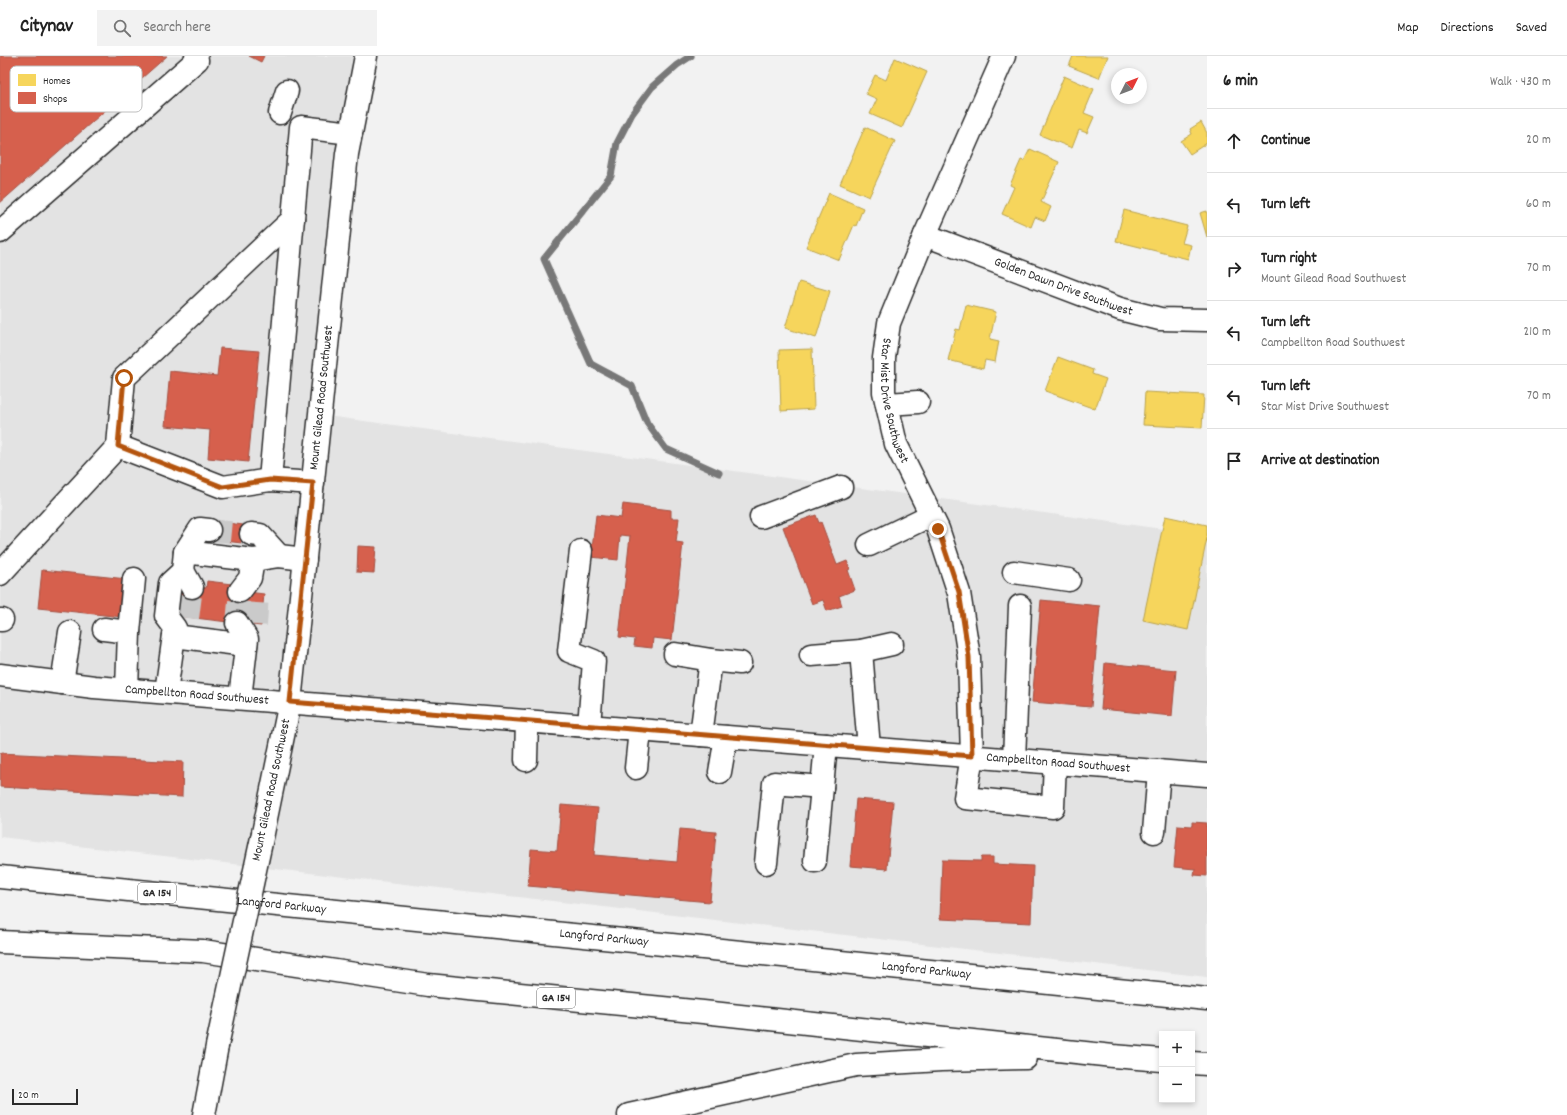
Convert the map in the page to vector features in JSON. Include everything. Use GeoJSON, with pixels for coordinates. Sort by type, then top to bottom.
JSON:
{"type":"FeatureCollection","features":[{"type":"Feature","properties":{"kind":"main road"},"geometry":{"type":"LineString","coordinates":[[142,108],[197,60],[196,56]]}},
{"type":"Feature","properties":{"kind":"main road","name":"Mount Gilead Road Southwest"},"geometry":{"type":"LineString","coordinates":[[204,1115],[217,1046],[290,702],[347,154],[366,56]]}},
{"type":"Feature","properties":{"kind":"main road","name":"Star Mist Drive Southwest"},"geometry":{"type":"LineString","coordinates":[[1004,56],[925,235],[889,323],[884,358],[884,392],[896,444],[938,529],[959,592],[969,657],[972,756],[966,798],[1053,807],[1056,763]]}},
{"type":"Feature","properties":{"kind":"main road"},"geometry":{"type":"LineString","coordinates":[[280,113],[287,91]]}},
{"type":"Feature","properties":{"kind":"main road"},"geometry":{"type":"LineString","coordinates":[[0,232],[137,112]]}},
{"type":"Feature","properties":{"kind":"main road"},"geometry":{"type":"LineString","coordinates":[[270,480],[301,127],[351,133]]}},
{"type":"Feature","properties":{"kind":"main road"},"geometry":{"type":"LineString","coordinates":[[0,574],[118,446],[124,378],[293,219]]}},
{"type":"Feature","properties":{"kind":"main road","name":"Golden Dawn Drive Southwest"},"geometry":{"type":"LineString","coordinates":[[925,235],[1120,309],[1160,319],[1207,320]]}},
{"type":"Feature","properties":{"kind":"main road"},"geometry":{"type":"LineString","coordinates":[[887,404],[918,402]]}},
{"type":"Feature","properties":{"kind":"main road"},"geometry":{"type":"LineString","coordinates":[[118,446],[223,487],[270,480],[313,483]]}},
{"type":"Feature","properties":{"kind":"main road"},"geometry":{"type":"LineString","coordinates":[[761,517],[841,487]]}},
{"type":"Feature","properties":{"kind":"main road"},"geometry":{"type":"LineString","coordinates":[[869,545],[931,515]]}},
{"type":"Feature","properties":{"kind":"main road"},"geometry":{"type":"LineString","coordinates":[[209,530],[200,529],[187,570],[170,583],[166,616],[179,627],[246,633],[240,698]]}},
{"type":"Feature","properties":{"kind":"main road"},"geometry":{"type":"LineString","coordinates":[[251,534],[260,535],[279,556],[305,559]]}},
{"type":"Feature","properties":{"kind":"main road"},"geometry":{"type":"LineString","coordinates":[[581,552],[569,651],[594,661],[589,726]]}},
{"type":"Feature","properties":{"kind":"main road"},"geometry":{"type":"LineString","coordinates":[[187,570],[250,581],[279,556]]}},
{"type":"Feature","properties":{"kind":"main road"},"geometry":{"type":"LineString","coordinates":[[1014,572],[1069,580]]}},
{"type":"Feature","properties":{"kind":"main road"},"geometry":{"type":"LineString","coordinates":[[127,689],[129,632],[134,579]]}},
{"type":"Feature","properties":{"kind":"main road"},"geometry":{"type":"LineString","coordinates":[[1014,760],[1020,606]]}},
{"type":"Feature","properties":{"kind":"main road"},"geometry":{"type":"LineString","coordinates":[[166,692],[179,627]]}},
{"type":"Feature","properties":{"kind":"main road"},"geometry":{"type":"LineString","coordinates":[[104,629],[129,632]]}},
{"type":"Feature","properties":{"kind":"main road"},"geometry":{"type":"LineString","coordinates":[[62,683],[70,632]]}},
{"type":"Feature","properties":{"kind":"main road"},"geometry":{"type":"LineString","coordinates":[[811,655],[860,651],[892,644]]}},
{"type":"Feature","properties":{"kind":"main road"},"geometry":{"type":"LineString","coordinates":[[860,651],[869,748]]}},
{"type":"Feature","properties":{"kind":"main road"},"geometry":{"type":"LineString","coordinates":[[675,654],[740,663]]}},
{"type":"Feature","properties":{"kind":"main road"},"geometry":{"type":"LineString","coordinates":[[701,735],[711,660]]}},
{"type":"Feature","properties":{"kind":"main road","name":"Campbellton Road Southwest"},"geometry":{"type":"LineString","coordinates":[[0,675],[127,689],[1207,775]]}},
{"type":"Feature","properties":{"kind":"main road"},"geometry":{"type":"LineString","coordinates":[[526,760],[527,721]]}},
{"type":"Feature","properties":{"kind":"main road"},"geometry":{"type":"LineString","coordinates":[[636,768],[640,730]]}},
{"type":"Feature","properties":{"kind":"main road"},"geometry":{"type":"LineString","coordinates":[[720,772],[726,737]]}},
{"type":"Feature","properties":{"kind":"main road"},"geometry":{"type":"LineString","coordinates":[[815,861],[826,745]]}},
{"type":"Feature","properties":{"kind":"main road"},"geometry":{"type":"LineString","coordinates":[[1154,832],[1159,771]]}},
{"type":"Feature","properties":{"kind":"main road"},"geometry":{"type":"LineString","coordinates":[[766,863],[774,783],[822,787]]}},
{"type":"Feature","properties":{"kind":"main road","name":"Langford Parkway"},"geometry":{"type":"LineString","coordinates":[[0,877],[1207,999]]}},
{"type":"Feature","properties":{"kind":"main road","name":"GA 154"},"geometry":{"type":"LineString","coordinates":[[0,942],[203,951],[428,986],[711,1012],[1159,1060]]}},
{"type":"Feature","properties":{"kind":"main road"},"geometry":{"type":"LineString","coordinates":[[629,1115],[856,1065],[941,1060],[1113,1056]]}},
{"type":"Feature","properties":{"kind":"main road"},"geometry":{"type":"LineString","coordinates":[[1195,1063],[1207,1064]]}},
{"type":"Feature","properties":{"kind":"shaded area"},"geometry":{"type":"Polygon","coordinates":[[[0,56],[352,56],[320,415],[1207,535],[1207,977],[0,837],[0,56]]]}},
{"type":"Feature","properties":{"kind":"building: Homes"},"geometry":{"type":"Polygon","coordinates":[[[1073,56],[1108,56],[1099,78],[1069,66],[1073,56]]]}},
{"type":"Feature","properties":{"kind":"building: Homes"},"geometry":{"type":"Polygon","coordinates":[[[895,58],[927,72],[902,128],[870,114],[877,99],[866,94],[875,75],[886,80],[895,58]]]}},
{"type":"Feature","properties":{"kind":"building: Homes"},"geometry":{"type":"Polygon","coordinates":[[[1064,76],[1094,89],[1084,113],[1094,117],[1087,133],[1079,130],[1072,148],[1040,135],[1064,76]]]}},
{"type":"Feature","properties":{"kind":"building: Homes"},"geometry":{"type":"Polygon","coordinates":[[[1201,122],[1207,133],[1207,143],[1190,154],[1181,141],[1192,134],[1190,129],[1201,122]]]}},
{"type":"Feature","properties":{"kind":"building: Homes"},"geometry":{"type":"Polygon","coordinates":[[[865,127],[895,141],[869,197],[840,184],[865,127]]]}},
{"type":"Feature","properties":{"kind":"building: Homes"},"geometry":{"type":"Polygon","coordinates":[[[1030,149],[1059,162],[1041,202],[1051,207],[1045,221],[1035,217],[1031,227],[1002,214],[1014,187],[1010,185],[1021,160],[1024,161],[1030,149]]]}},
{"type":"Feature","properties":{"kind":"building: Homes"},"geometry":{"type":"Polygon","coordinates":[[[829,193],[863,208],[839,260],[806,247],[829,193]]]}},
{"type":"Feature","properties":{"kind":"building: Homes"},"geometry":{"type":"Polygon","coordinates":[[[1124,210],[1187,226],[1182,243],[1191,245],[1188,259],[1116,241],[1124,210]]]}},
{"type":"Feature","properties":{"kind":"building: Homes"},"geometry":{"type":"Polygon","coordinates":[[[1207,211],[1207,237],[1200,213],[1207,211]]]}},
{"type":"Feature","properties":{"kind":"building: Homes"},"geometry":{"type":"Polygon","coordinates":[[[799,282],[830,291],[816,338],[785,328],[799,282]]]}},
{"type":"Feature","properties":{"kind":"building: Homes"},"geometry":{"type":"Polygon","coordinates":[[[966,305],[996,312],[990,339],[999,341],[995,362],[985,360],[983,369],[948,360],[956,329],[960,330],[966,305]]]}},
{"type":"Feature","properties":{"kind":"building: Homes"},"geometry":{"type":"Polygon","coordinates":[[[812,349],[814,409],[781,411],[779,350],[812,349]]]}},
{"type":"Feature","properties":{"kind":"building: Homes"},"geometry":{"type":"Polygon","coordinates":[[[1058,357],[1093,370],[1092,374],[1106,379],[1095,409],[1045,391],[1058,357]]]}},
{"type":"Feature","properties":{"kind":"building: Homes"},"geometry":{"type":"Polygon","coordinates":[[[1145,392],[1204,395],[1202,428],[1143,425],[1145,392]]]}},
{"type":"Feature","properties":{"kind":"building: Homes"},"geometry":{"type":"Polygon","coordinates":[[[1165,516],[1207,525],[1207,538],[1188,630],[1143,620],[1165,516]]]}},
{"type":"Feature","properties":{"kind":"building: Shops"},"geometry":{"type":"Polygon","coordinates":[[[0,56],[167,56],[142,78],[142,66],[10,66],[10,112],[103,112],[0,203],[0,56]]]}},
{"type":"Feature","properties":{"kind":"building: Shops"},"geometry":{"type":"Polygon","coordinates":[[[249,56],[264,56],[261,62],[249,56]]]}},
{"type":"Feature","properties":{"kind":"building: Shops"},"geometry":{"type":"Polygon","coordinates":[[[220,348],[259,351],[248,462],[208,458],[210,430],[165,426],[170,371],[217,376],[220,348]]]}},
{"type":"Feature","properties":{"kind":"building: Shops"},"geometry":{"type":"Polygon","coordinates":[[[623,504],[671,510],[671,518],[679,518],[676,542],[683,543],[672,640],[653,638],[652,648],[634,646],[635,639],[619,637],[630,536],[620,535],[618,560],[591,557],[596,515],[621,518],[623,504]]]}},
{"type":"Feature","properties":{"kind":"building: Shops"},"geometry":{"type":"Polygon","coordinates":[[[816,515],[819,523],[821,522],[837,565],[847,561],[850,569],[848,570],[855,590],[839,596],[842,606],[827,611],[823,600],[812,604],[783,527],[816,515]]]}},
{"type":"Feature","properties":{"kind":"building: Shops"},"geometry":{"type":"Polygon","coordinates":[[[210,521],[252,526],[250,544],[208,539],[210,521]]]}},
{"type":"Feature","properties":{"kind":"building: Shops"},"geometry":{"type":"Polygon","coordinates":[[[358,546],[376,547],[374,573],[357,572],[358,546]]]}},
{"type":"Feature","properties":{"kind":"building: Shops"},"geometry":{"type":"Polygon","coordinates":[[[42,570],[127,579],[123,617],[38,608],[42,570]]]}},
{"type":"Feature","properties":{"kind":"building: Shops"},"geometry":{"type":"Polygon","coordinates":[[[207,581],[232,584],[240,591],[264,594],[261,626],[170,615],[174,585],[206,588],[207,581]]]}},
{"type":"Feature","properties":{"kind":"building: Shops"},"geometry":{"type":"Polygon","coordinates":[[[1041,600],[1100,606],[1091,707],[1032,702],[1041,600]]]}},
{"type":"Feature","properties":{"kind":"building: Shops"},"geometry":{"type":"Polygon","coordinates":[[[1105,663],[1176,670],[1172,716],[1101,709],[1105,663]]]}},
{"type":"Feature","properties":{"kind":"building: Shops"},"geometry":{"type":"Polygon","coordinates":[[[0,753],[183,762],[182,797],[0,787],[0,753]]]}},
{"type":"Feature","properties":{"kind":"building: Shops"},"geometry":{"type":"Polygon","coordinates":[[[856,799],[893,802],[887,869],[850,866],[856,799]]]}},
{"type":"Feature","properties":{"kind":"building: Shops"},"geometry":{"type":"Polygon","coordinates":[[[561,805],[598,808],[594,855],[677,862],[680,829],[716,832],[710,902],[528,886],[531,849],[557,851],[561,805]]]}},
{"type":"Feature","properties":{"kind":"building: Shops"},"geometry":{"type":"Polygon","coordinates":[[[1192,822],[1207,823],[1207,876],[1194,875],[1195,869],[1174,867],[1178,825],[1192,826],[1192,822]]]}},
{"type":"Feature","properties":{"kind":"building: Shops"},"geometry":{"type":"Polygon","coordinates":[[[981,857],[993,857],[993,864],[1033,866],[1031,923],[940,919],[942,860],[981,861],[981,857]]]}},
{"type":"Feature","properties":{"kind":"waterway"},"geometry":{"type":"LineString","coordinates":[[691,56],[677,65],[652,87],[632,114],[617,143],[611,176],[544,259],[591,364],[632,386],[647,423],[666,449],[719,473]]}},
{"type":"Feature","properties":{"kind":"tunnel"},"geometry":{"type":"LineString","coordinates":[[209,530],[251,534]]}},
{"type":"Feature","properties":{"kind":"tunnel"},"geometry":{"type":"LineString","coordinates":[[188,618],[192,587]]}},
{"type":"Feature","properties":{"kind":"tunnel"},"geometry":{"type":"LineString","coordinates":[[237,623],[240,591]]}},
{"type":"Feature","properties":{"kind":"tunnel"},"geometry":{"type":"LineString","coordinates":[[256,625],[258,594]]}},
{"type":"Feature","properties":{"kind":"route"},"geometry":{"type":"LineString","coordinates":[[124,378],[118,446],[223,487],[270,480],[313,483],[290,702],[972,756],[969,657],[959,592],[938,529]]}}]}
